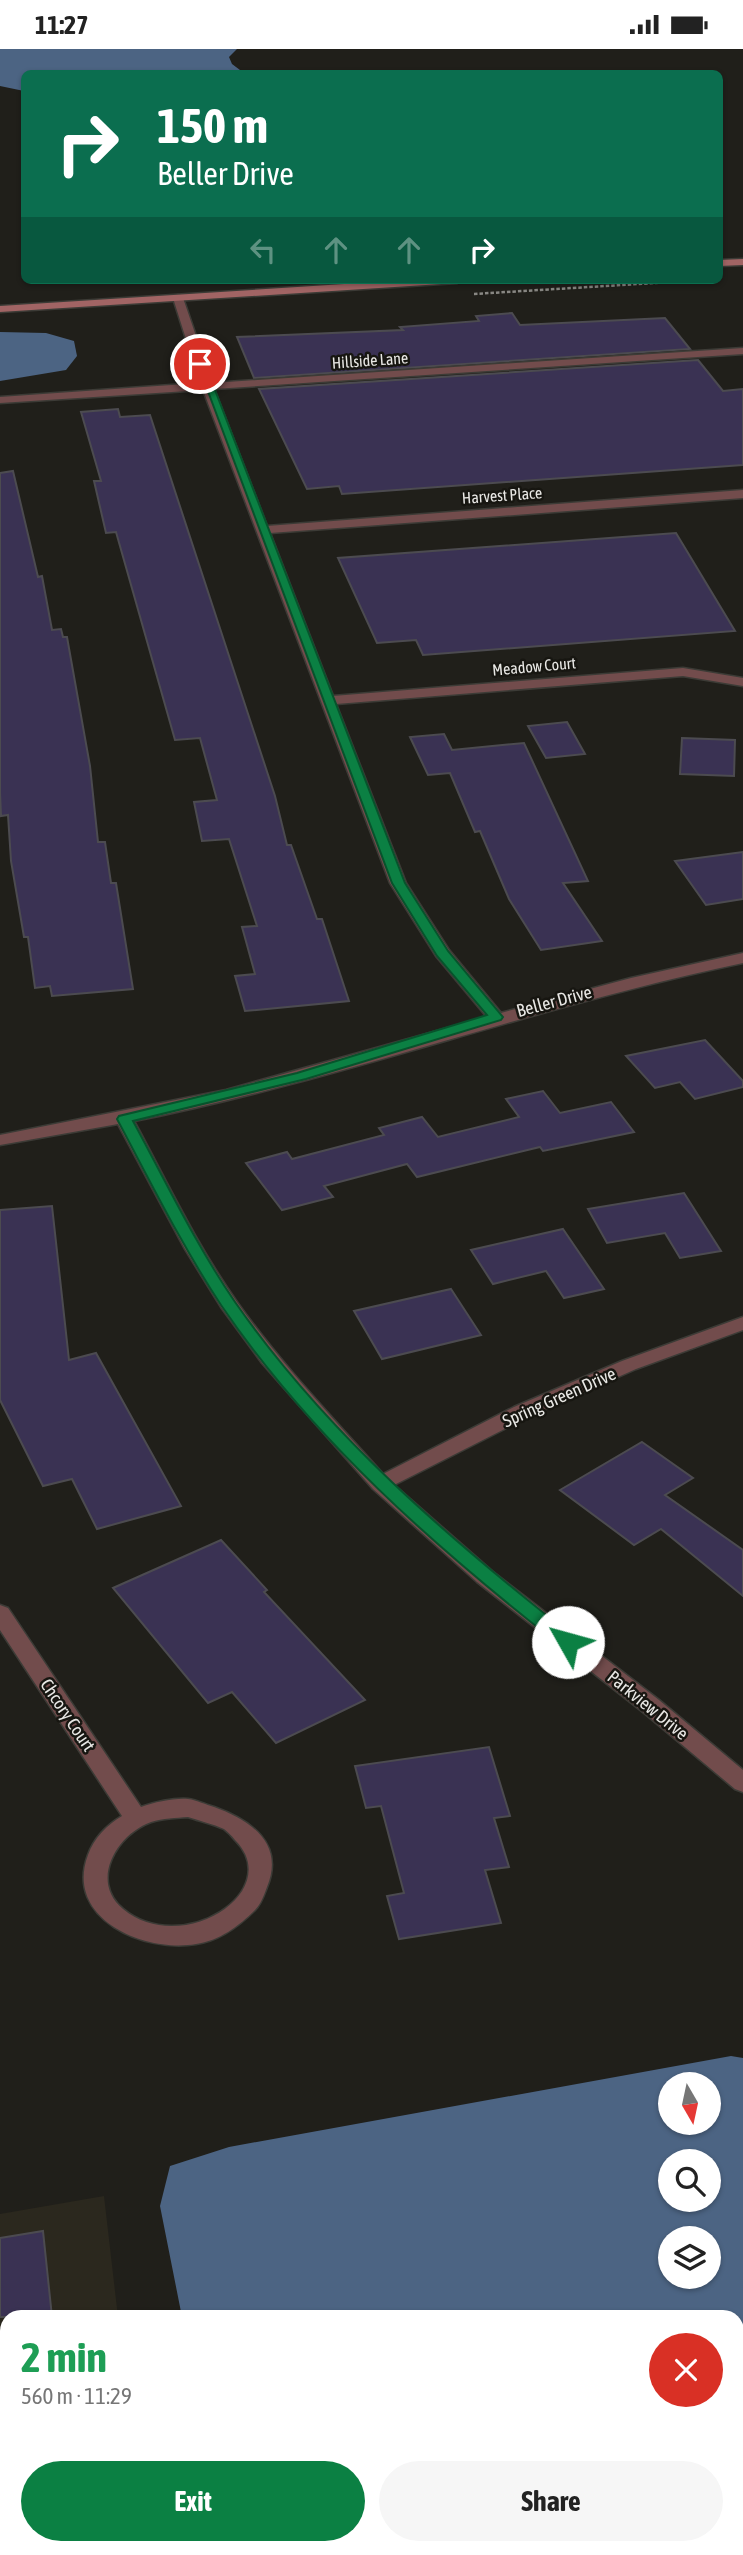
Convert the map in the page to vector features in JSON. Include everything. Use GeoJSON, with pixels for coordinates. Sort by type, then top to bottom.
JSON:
{"type":"FeatureCollection","features":[{"type":"Feature","properties":{"kind":"main road"},"geometry":{"type":"LineString","coordinates":[[723,263],[743,262]]}},
{"type":"Feature","properties":{"kind":"main road"},"geometry":{"type":"LineString","coordinates":[[0,309],[395,284]]}},
{"type":"Feature","properties":{"kind":"street"},"geometry":{"type":"LineString","coordinates":[[178,298],[207,386],[398,883],[442,953],[496,1017]]}},
{"type":"Feature","properties":{"kind":"street","name":"Hillside Lane"},"geometry":{"type":"LineString","coordinates":[[0,400],[743,351]]}},
{"type":"Feature","properties":{"kind":"street","name":"Harvest Place"},"geometry":{"type":"LineString","coordinates":[[263,530],[743,494]]}},
{"type":"Feature","properties":{"kind":"street","name":"Meadow Court"},"geometry":{"type":"LineString","coordinates":[[327,701],[683,672],[743,682]]}},
{"type":"Feature","properties":{"kind":"street","name":"Beller Drive"},"geometry":{"type":"LineString","coordinates":[[0,1140],[124,1119],[301,1076],[598,989],[743,958]]}},
{"type":"Feature","properties":{"kind":"street","name":"Parkview Drive"},"geometry":{"type":"LineString","coordinates":[[124,1119],[194,1249],[228,1303],[269,1359],[380,1483],[485,1577],[651,1706],[743,1783]]}},
{"type":"Feature","properties":{"kind":"street","name":"Spring Green Drive"},"geometry":{"type":"LineString","coordinates":[[380,1483],[545,1402],[629,1365],[743,1323]]}},
{"type":"Feature","properties":{"kind":"street","name":"Chcory Court"},"geometry":{"type":"LineString","coordinates":[[0,1613],[136,1818]]}},
{"type":"Feature","properties":{"kind":"street"},"geometry":{"type":"LineString","coordinates":[[189,1808],[214,1812],[235,1823],[251,1838],[261,1856],[262,1877],[254,1896],[239,1914],[218,1928],[192,1935],[163,1937],[134,1930],[112,1916],[97,1897],[93,1874],[99,1852],[114,1833],[136,1818],[163,1809],[189,1808]]}},
{"type":"Feature","properties":{"kind":"shaded area"},"geometry":{"type":"Polygon","coordinates":[[[104,2196],[117,2310],[0,2310],[0,2214],[104,2196]]]}},
{"type":"Feature","properties":{"kind":"water"},"geometry":{"type":"Polygon","coordinates":[[[0,49],[237,49],[229,57],[232,64],[240,70],[21,70],[21,90],[0,86],[0,49]]]}},
{"type":"Feature","properties":{"kind":"water"},"geometry":{"type":"Polygon","coordinates":[[[0,332],[46,333],[74,341],[77,356],[66,370],[0,381],[0,332]]]}},
{"type":"Feature","properties":{"kind":"water"},"geometry":{"type":"Polygon","coordinates":[[[731,2056],[743,2058],[743,2310],[181,2310],[160,2206],[170,2166],[229,2147],[731,2056]]]}},
{"type":"Feature","properties":{"kind":"building"},"geometry":{"type":"Polygon","coordinates":[[[512,313],[520,325],[665,318],[690,349],[254,378],[237,337],[403,330],[400,327],[479,321],[476,316],[512,313]]]}},
{"type":"Feature","properties":{"kind":"building"},"geometry":{"type":"Polygon","coordinates":[[[698,360],[723,391],[743,389],[743,465],[342,494],[339,486],[307,489],[259,389],[698,360]]]}},
{"type":"Feature","properties":{"kind":"building"},"geometry":{"type":"Polygon","coordinates":[[[118,409],[120,417],[150,415],[275,796],[287,845],[291,845],[317,919],[322,919],[349,1001],[245,1011],[235,976],[255,974],[242,927],[257,926],[229,839],[202,841],[194,802],[217,800],[200,738],[175,740],[116,532],[106,533],[94,481],[101,481],[81,412],[118,409]]]}},
{"type":"Feature","properties":{"kind":"building"},"geometry":{"type":"Polygon","coordinates":[[[13,471],[38,577],[42,576],[52,630],[61,629],[63,637],[67,637],[90,766],[98,842],[105,842],[111,883],[116,883],[133,989],[52,996],[50,986],[35,988],[28,937],[24,937],[11,861],[8,815],[1,816],[0,473],[13,471]]]}},
{"type":"Feature","properties":{"kind":"building"},"geometry":{"type":"Polygon","coordinates":[[[676,533],[735,631],[423,655],[416,640],[377,643],[338,558],[676,533]]]}},
{"type":"Feature","properties":{"kind":"building"},"geometry":{"type":"Polygon","coordinates":[[[567,722],[585,754],[546,758],[528,726],[567,722]]]}},
{"type":"Feature","properties":{"kind":"building"},"geometry":{"type":"Polygon","coordinates":[[[444,734],[452,750],[524,743],[588,881],[563,883],[602,941],[541,950],[509,899],[480,831],[475,832],[450,773],[428,775],[410,737],[444,734]]]}},
{"type":"Feature","properties":{"kind":"building"},"geometry":{"type":"Polygon","coordinates":[[[682,738],[735,740],[734,776],[680,774],[682,738]]]}},
{"type":"Feature","properties":{"kind":"building"},"geometry":{"type":"Polygon","coordinates":[[[743,852],[743,899],[706,905],[675,861],[743,852]]]}},
{"type":"Feature","properties":{"kind":"building"},"geometry":{"type":"Polygon","coordinates":[[[705,1040],[743,1081],[743,1087],[695,1099],[680,1082],[655,1088],[626,1056],[705,1040]]]}},
{"type":"Feature","properties":{"kind":"building"},"geometry":{"type":"Polygon","coordinates":[[[543,1091],[560,1113],[611,1102],[634,1132],[543,1151],[540,1147],[417,1177],[407,1164],[324,1186],[333,1197],[282,1210],[246,1163],[287,1152],[292,1159],[384,1135],[379,1128],[422,1117],[438,1137],[519,1117],[506,1099],[543,1091]]]}},
{"type":"Feature","properties":{"kind":"building"},"geometry":{"type":"Polygon","coordinates":[[[684,1193],[721,1251],[680,1258],[665,1233],[607,1243],[588,1209],[684,1193]]]}},
{"type":"Feature","properties":{"kind":"building"},"geometry":{"type":"Polygon","coordinates":[[[52,1206],[69,1360],[96,1353],[181,1506],[97,1529],[72,1479],[43,1486],[0,1400],[0,1210],[52,1206]]]}},
{"type":"Feature","properties":{"kind":"building"},"geometry":{"type":"Polygon","coordinates":[[[563,1229],[604,1289],[564,1298],[546,1271],[493,1284],[471,1250],[563,1229]]]}},
{"type":"Feature","properties":{"kind":"building"},"geometry":{"type":"Polygon","coordinates":[[[451,1289],[481,1335],[382,1359],[354,1311],[451,1289]]]}},
{"type":"Feature","properties":{"kind":"building"},"geometry":{"type":"Polygon","coordinates":[[[642,1442],[693,1478],[665,1495],[743,1550],[743,1596],[661,1529],[634,1545],[560,1490],[642,1442]]]}},
{"type":"Feature","properties":{"kind":"building"},"geometry":{"type":"Polygon","coordinates":[[[221,1540],[267,1590],[264,1592],[365,1700],[276,1743],[232,1692],[208,1703],[113,1588],[221,1540]]]}},
{"type":"Feature","properties":{"kind":"building"},"geometry":{"type":"Polygon","coordinates":[[[489,1747],[510,1816],[494,1818],[509,1867],[485,1870],[501,1923],[399,1939],[387,1896],[404,1893],[381,1806],[366,1808],[355,1766],[489,1747]]]}},
{"type":"Feature","properties":{"kind":"building"},"geometry":{"type":"Polygon","coordinates":[[[43,2231],[51,2310],[0,2310],[0,2238],[43,2231]]]}},
{"type":"Feature","properties":{"kind":"route"},"geometry":{"type":"LineString","coordinates":[[200,364],[398,883],[442,953],[496,1017],[301,1076],[124,1119],[194,1249],[228,1303],[269,1359],[308,1405],[380,1483],[485,1577],[568,1642]]}}]}
